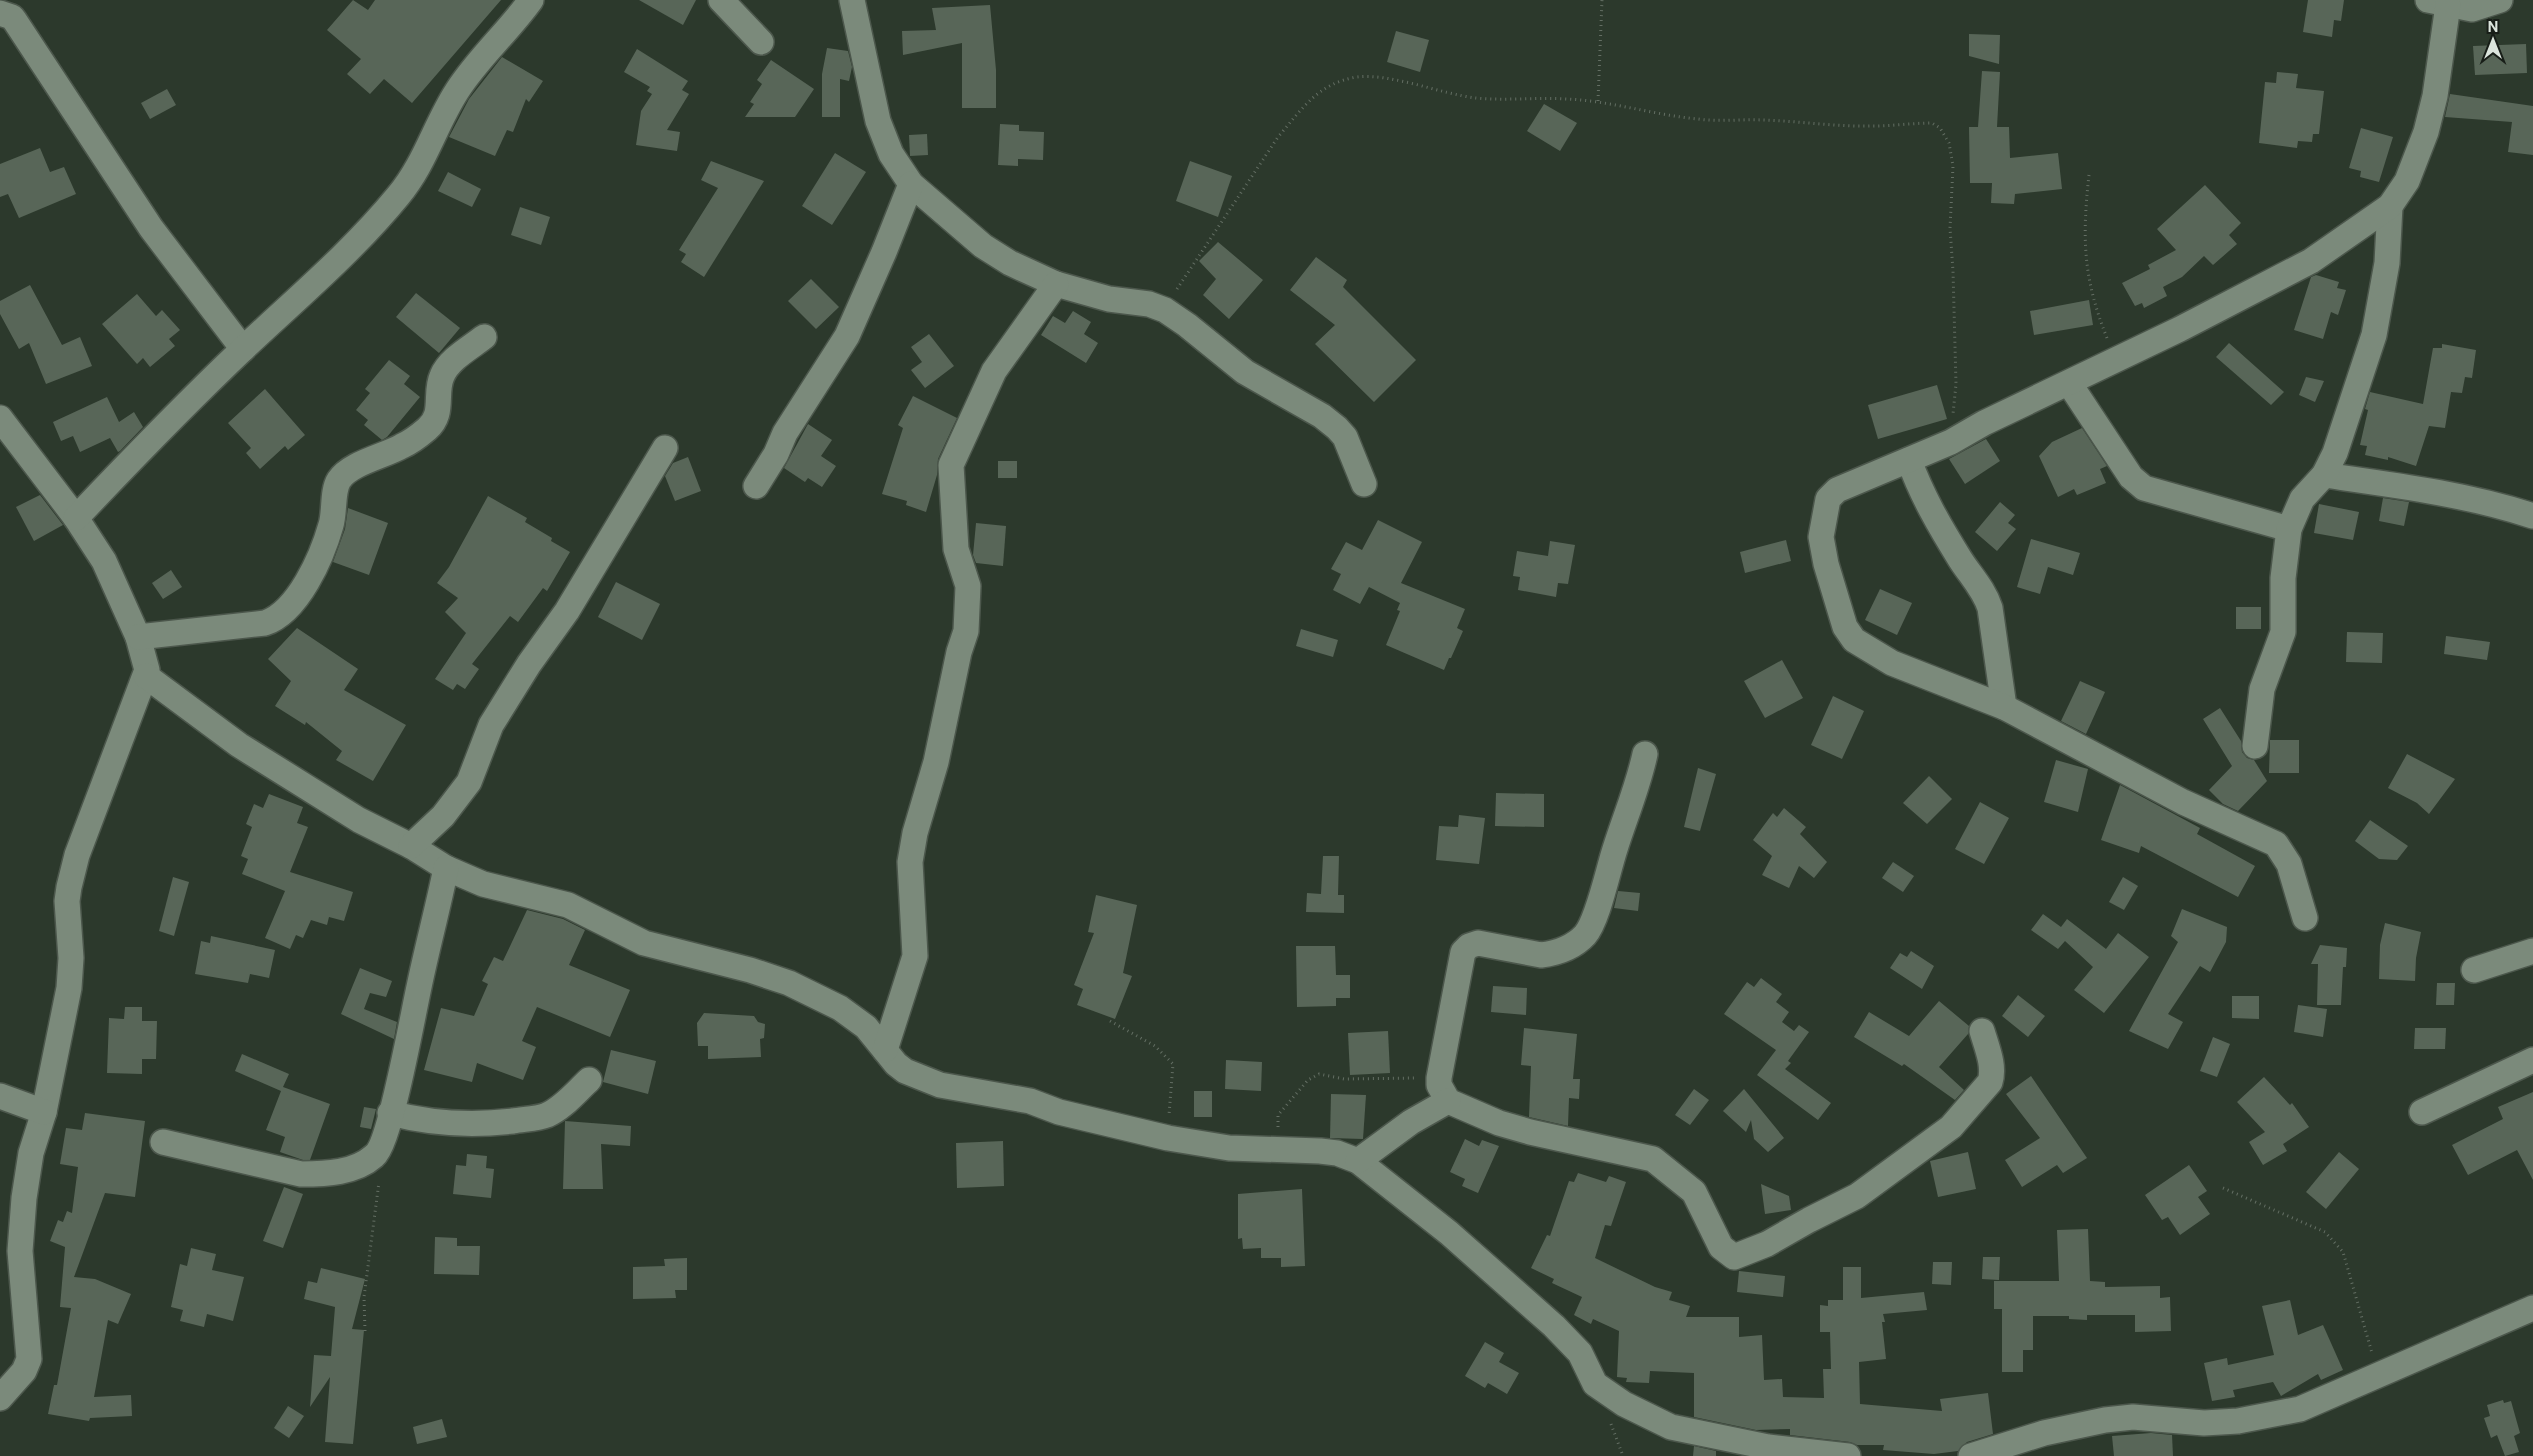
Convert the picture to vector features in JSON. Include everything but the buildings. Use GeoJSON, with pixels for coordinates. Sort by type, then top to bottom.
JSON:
{"type":"FeatureCollection","features":[{"type":"Feature","properties":{"kind":"street"},"geometry":{"type":"LineString","coordinates":[[76,518],[156,433],[337,260],[399,195],[418,168],[457,90],[531,0]]}},
{"type":"Feature","properties":{"kind":"street"},"geometry":{"type":"LineString","coordinates":[[721,0],[761,42]]}},
{"type":"Feature","properties":{"kind":"street"},"geometry":{"type":"LineString","coordinates":[[852,0],[878,121],[891,154],[911,184],[983,246],[1010,263],[1056,284],[1109,299],[1149,304],[1165,310],[1187,325],[1245,372],[1322,416],[1337,428],[1345,438],[1364,484]]}},
{"type":"Feature","properties":{"kind":"street"},"geometry":{"type":"LineString","coordinates":[[2305,918],[2289,864],[2276,844],[2183,802],[2004,707],[1892,663],[1859,644],[1846,627],[1826,564],[1821,537],[1828,499],[1837,490],[1951,442],[1984,423],[2180,329],[2310,261],[2390,206],[2406,181],[2426,132],[2435,96],[2438,2],[2472,10],[2500,0]]}},
{"type":"Feature","properties":{"kind":"street"},"geometry":{"type":"LineString","coordinates":[[0,13],[12,17],[15,21],[151,228],[243,349]]}},
{"type":"Feature","properties":{"kind":"street"},"geometry":{"type":"LineString","coordinates":[[756,486],[776,454],[785,433],[847,336],[884,252],[911,184]]}},
{"type":"Feature","properties":{"kind":"street"},"geometry":{"type":"LineString","coordinates":[[2255,746],[2262,689],[2284,632],[2283,578],[2289,529],[2302,499],[2324,475],[2335,453],[2374,335],[2387,263],[2390,206]]}},
{"type":"Feature","properties":{"kind":"street"},"geometry":{"type":"LineString","coordinates":[[885,1050],[915,956],[910,862],[915,833],[936,762],[958,652],[966,631],[968,586],[956,548],[951,465],[994,371],[1056,284]]}},
{"type":"Feature","properties":{"kind":"street"},"geometry":{"type":"LineString","coordinates":[[138,637],[265,623],[283,615],[296,599],[318,560],[331,525],[336,486],[340,478],[349,471],[403,446],[428,428],[437,418],[441,377],[456,358],[484,337]]}},
{"type":"Feature","properties":{"kind":"street"},"geometry":{"type":"LineString","coordinates":[[2069,383],[2131,477],[2144,488],[2194,504],[2289,529]]}},
{"type":"Feature","properties":{"kind":"street"},"geometry":{"type":"LineString","coordinates":[[0,418],[76,518],[104,560],[138,637],[146,661],[146,676],[96,802],[77,854],[69,886],[67,901],[71,958],[69,988],[44,1112],[31,1153],[24,1198],[20,1251],[29,1359],[24,1371],[0,1398]]}},
{"type":"Feature","properties":{"kind":"street"},"geometry":{"type":"LineString","coordinates":[[411,846],[443,816],[469,782],[491,725],[529,664],[567,611],[665,448]]}},
{"type":"Feature","properties":{"kind":"street"},"geometry":{"type":"LineString","coordinates":[[1909,460],[1918,486],[1940,528],[1985,594],[1990,608],[2004,707]]}},
{"type":"Feature","properties":{"kind":"street"},"geometry":{"type":"LineString","coordinates":[[2324,475],[2440,492],[2507,507],[2533,516]]}},
{"type":"Feature","properties":{"kind":"street"},"geometry":{"type":"LineString","coordinates":[[146,676],[239,745],[359,820],[411,846],[446,868],[483,884],[568,905],[644,943],[789,983],[840,1008],[866,1027],[899,1068],[940,1084],[1021,1099],[1059,1112],[1168,1138],[1229,1148],[1338,1153],[1358,1161],[1449,1233],[1554,1326],[1580,1352],[1595,1384],[1624,1404],[1671,1428],[1768,1447],[1848,1456]]}},
{"type":"Feature","properties":{"kind":"street"},"geometry":{"type":"LineString","coordinates":[[1645,754],[1640,780],[1614,850],[1596,911],[1586,934],[1561,951],[1551,954],[1541,955],[1478,943],[1469,946],[1463,952],[1439,1078],[1439,1085],[1448,1102],[1498,1122],[1530,1132],[1653,1159],[1694,1192],[1720,1247],[1729,1256],[1738,1257],[1767,1244],[1857,1196],[1951,1127],[1990,1082],[1992,1077],[1992,1069],[1982,1032]]}},
{"type":"Feature","properties":{"kind":"street"},"geometry":{"type":"LineString","coordinates":[[163,1142],[302,1174],[324,1174],[347,1170],[374,1157],[383,1144],[446,868]]}},
{"type":"Feature","properties":{"kind":"street"},"geometry":{"type":"LineString","coordinates":[[2474,970],[2533,951]]}},
{"type":"Feature","properties":{"kind":"street"},"geometry":{"type":"LineString","coordinates":[[2422,1112],[2533,1060]]}},
{"type":"Feature","properties":{"kind":"street"},"geometry":{"type":"LineString","coordinates":[[390,1113],[422,1121],[449,1124],[484,1124],[532,1118],[546,1115],[559,1108],[589,1080]]}},
{"type":"Feature","properties":{"kind":"street"},"geometry":{"type":"LineString","coordinates":[[0,1096],[44,1112]]}},
{"type":"Feature","properties":{"kind":"street"},"geometry":{"type":"LineString","coordinates":[[1358,1161],[1411,1122],[1448,1102]]}},
{"type":"Feature","properties":{"kind":"street"},"geometry":{"type":"LineString","coordinates":[[1970,1456],[2044,1433],[2105,1420],[2133,1417],[2204,1422],[2238,1421],[2300,1409],[2533,1308]]}},
{"type":"Feature","properties":{"kind":"path"},"geometry":{"type":"LineString","coordinates":[[1598,101],[1602,0]]}},
{"type":"Feature","properties":{"kind":"path"},"geometry":{"type":"LineString","coordinates":[[1165,310],[1188,269],[1224,220],[1278,137],[1314,94],[1324,88],[1358,77],[1382,79],[1475,98],[1510,100],[1565,98],[1598,101],[1654,114],[1700,120],[1761,120],[1871,126],[1932,123],[1940,128],[1952,152],[1954,166],[1950,228],[1954,271],[1956,384],[1951,442]]}},
{"type":"Feature","properties":{"kind":"path"},"geometry":{"type":"LineString","coordinates":[[2089,175],[2084,220],[2084,256],[2101,322],[2115,359]]}},
{"type":"Feature","properties":{"kind":"path"},"geometry":{"type":"LineString","coordinates":[[1110,1021],[1155,1046],[1173,1064],[1168,1138]]}},
{"type":"Feature","properties":{"kind":"path"},"geometry":{"type":"LineString","coordinates":[[1276,1150],[1278,1115],[1308,1080],[1319,1074],[1344,1079],[1439,1078]]}},
{"type":"Feature","properties":{"kind":"path"},"geometry":{"type":"LineString","coordinates":[[365,1331],[364,1297],[376,1220],[383,1144]]}},
{"type":"Feature","properties":{"kind":"path"},"geometry":{"type":"LineString","coordinates":[[2223,1188],[2317,1229],[2334,1240],[2343,1252],[2379,1375]]}}]}
